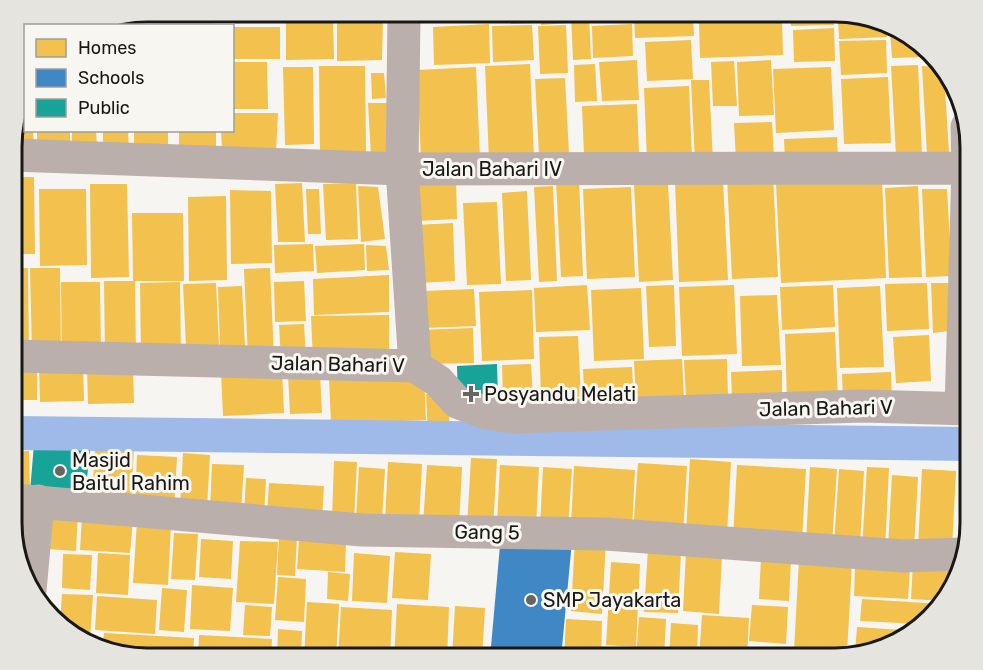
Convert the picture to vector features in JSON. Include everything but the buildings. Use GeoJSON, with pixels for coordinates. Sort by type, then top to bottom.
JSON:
{"type":"FeatureCollection","features":[{"type":"Feature","properties":{"kind":"street"},"geometry":{"type":"LineString","coordinates":[[404,22],[402,169],[415,366]]}},
{"type":"Feature","properties":{"kind":"street","name":"Jalan Bahari IV"},"geometry":{"type":"LineString","coordinates":[[22,155],[402,169],[960,168]]}},
{"type":"Feature","properties":{"kind":"street","name":"Jalan Bahari V"},"geometry":{"type":"LineString","coordinates":[[23,356],[415,366],[438,381],[457,402],[486,413],[513,417],[863,406],[960,409]]}},
{"type":"Feature","properties":{"kind":"street"},"geometry":{"type":"LineString","coordinates":[[26,501],[29,562]]}},
{"type":"Feature","properties":{"kind":"street","name":"Gang 5"},"geometry":{"type":"LineString","coordinates":[[26,501],[362,530],[606,534],[903,556],[956,554]]}},
{"type":"Feature","properties":{"kind":"waterway"},"geometry":{"type":"LineString","coordinates":[[23,433],[960,444]]}},
{"type":"Feature","properties":{"kind":"place","name":"Posyandu Melati"},"geometry":{"type":"Point","coordinates":[471,394]}},
{"type":"Feature","properties":{"kind":"place","name":"Masjid Baitul Rahim"},"geometry":{"type":"Point","coordinates":[60,471]}},
{"type":"Feature","properties":{"kind":"place","name":"SMP Jayakarta"},"geometry":{"type":"Point","coordinates":[531,600]}}]}
